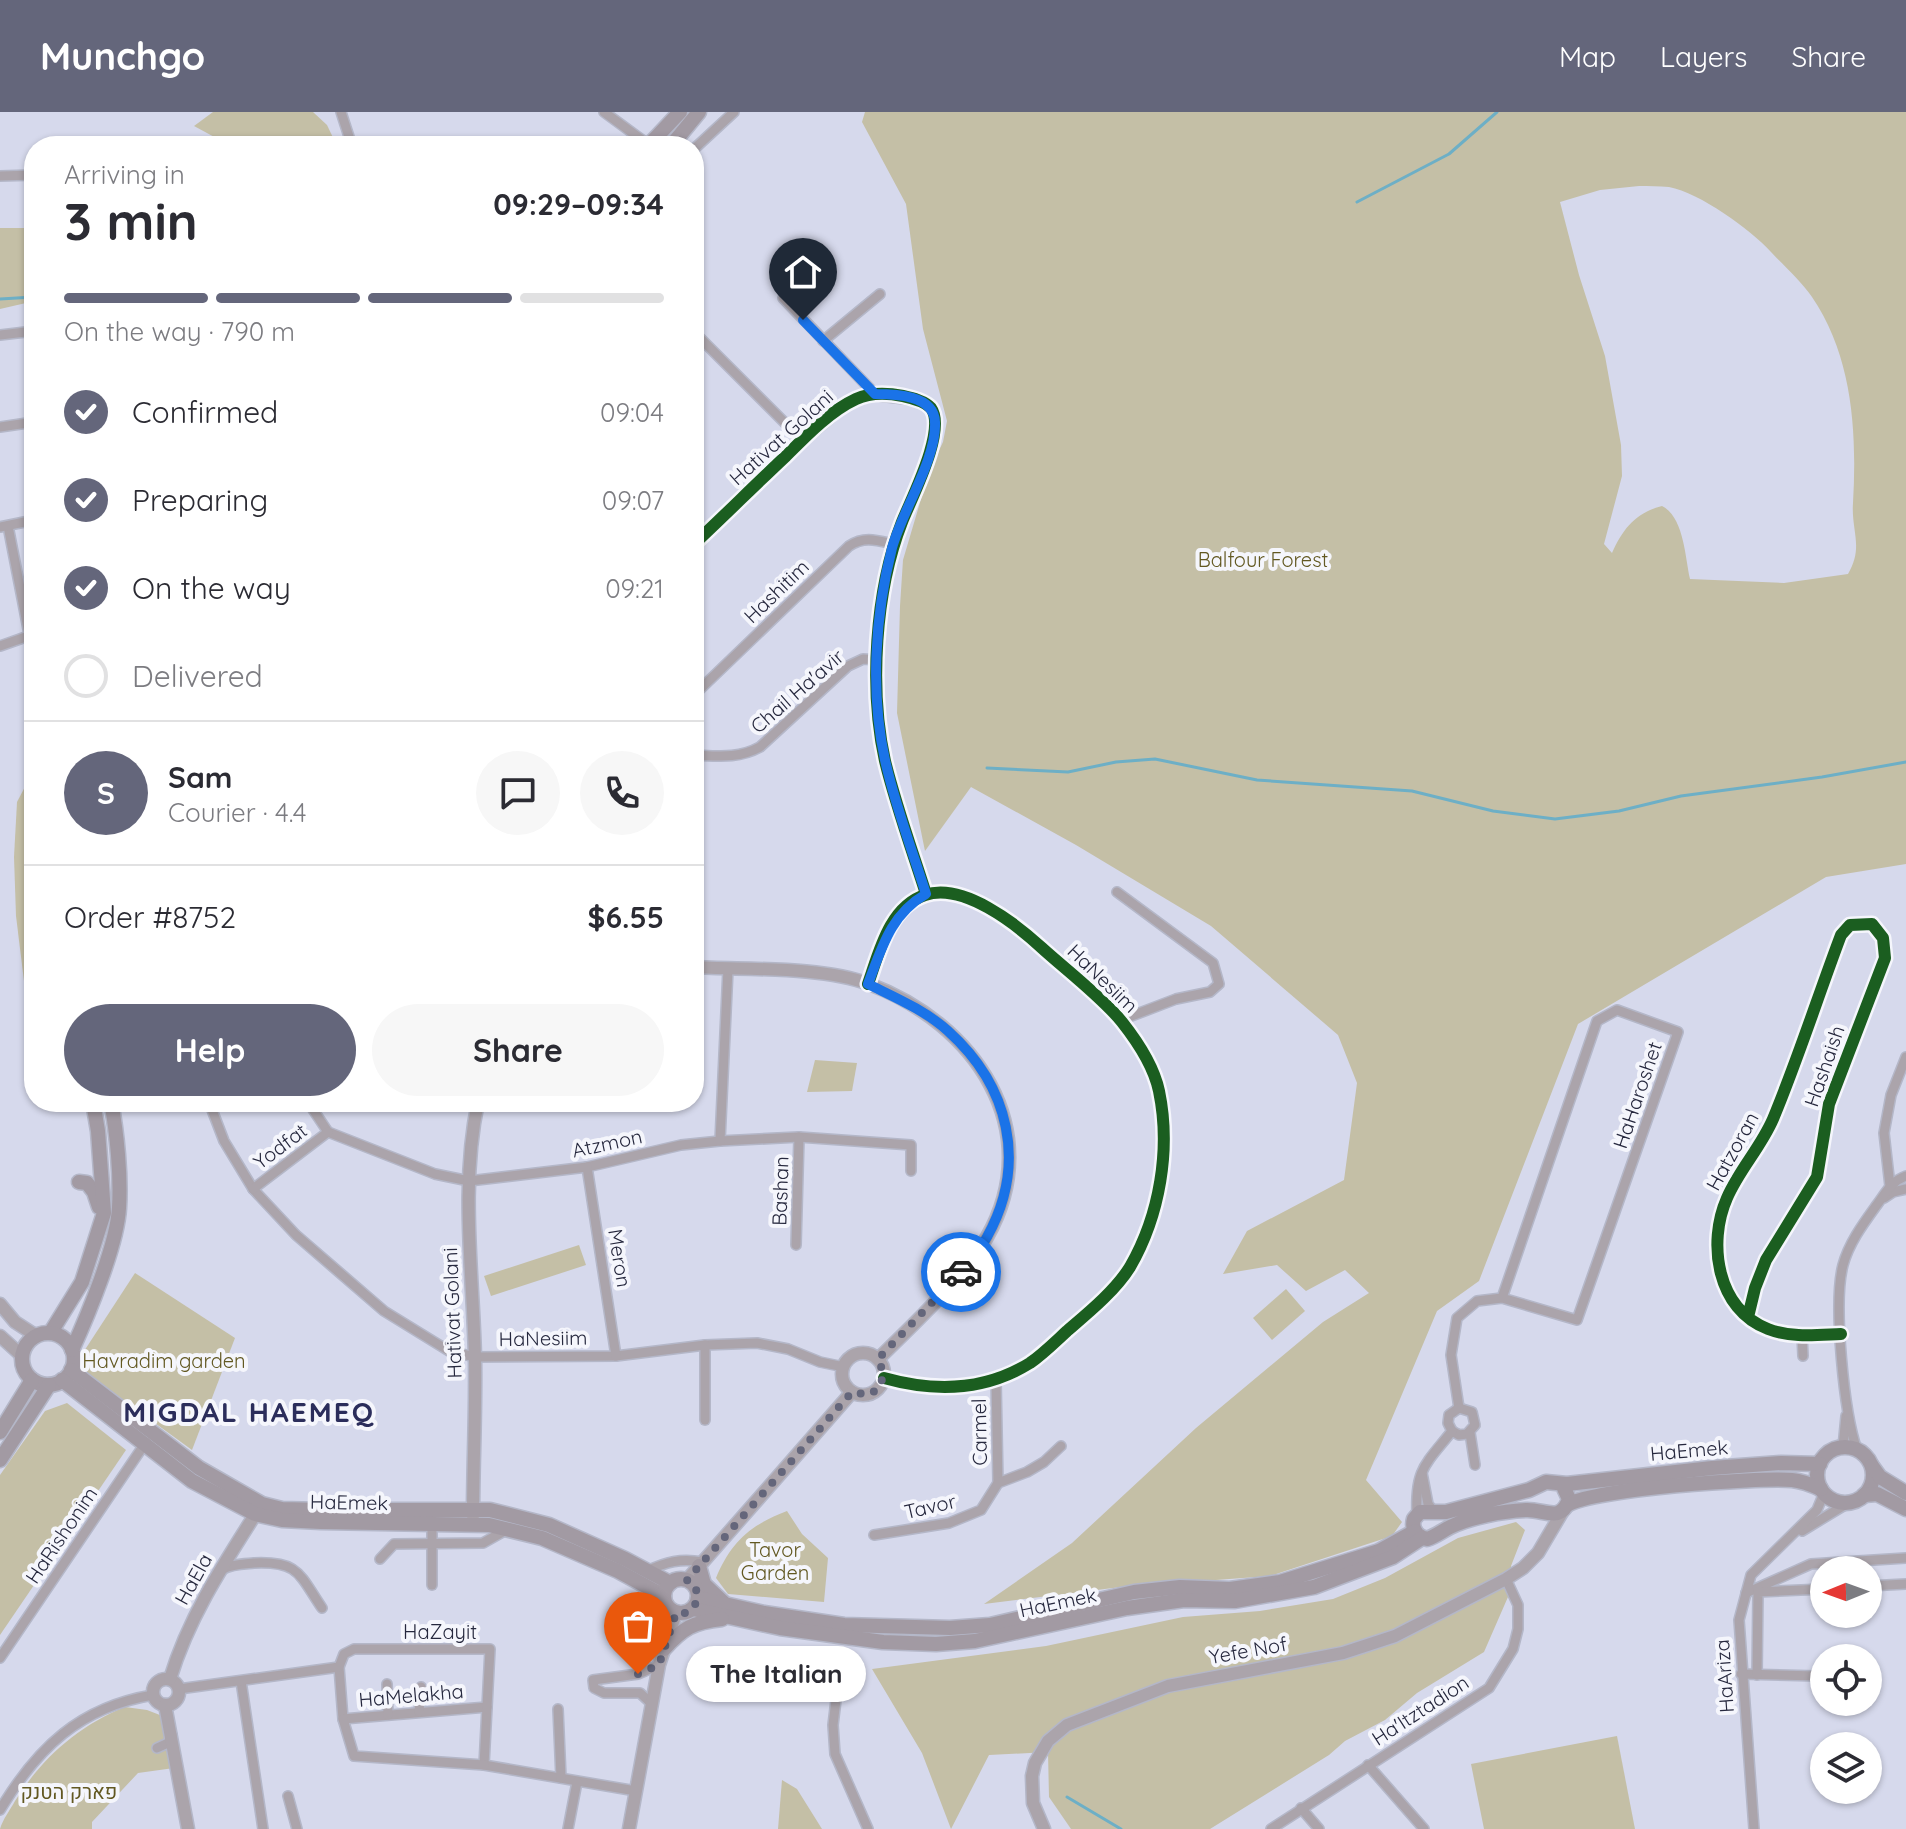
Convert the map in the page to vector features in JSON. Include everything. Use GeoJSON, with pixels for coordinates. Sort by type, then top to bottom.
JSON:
{"type":"FeatureCollection","features":[{"type":"Feature","properties":{"kind":"main road"},"geometry":{"type":"LineString","coordinates":[[658,136],[680,112]]}},
{"type":"Feature","properties":{"kind":"main road"},"geometry":{"type":"LineString","coordinates":[[679,136],[699,112]]}},
{"type":"Feature","properties":{"kind":"main road"},"geometry":{"type":"LineString","coordinates":[[51,1332],[82,1282],[102,1218],[100,1152],[94,1112]]}},
{"type":"Feature","properties":{"kind":"main road"},"geometry":{"type":"LineString","coordinates":[[0,1460],[61,1378],[83,1328],[114,1236],[119,1208],[113,1112]]}},
{"type":"Feature","properties":{"kind":"main road"},"geometry":{"type":"LineString","coordinates":[[100,1152],[95,1170],[79,1182],[87,1183],[94,1192],[102,1218]]}},
{"type":"Feature","properties":{"kind":"main road"},"geometry":{"type":"LineString","coordinates":[[32,1380],[22,1364],[21,1355],[35,1335],[51,1332],[60,1335],[72,1350]]}},
{"type":"Feature","properties":{"kind":"main road"},"geometry":{"type":"LineString","coordinates":[[32,1380],[61,1378]]}},
{"type":"Feature","properties":{"kind":"main road","name":"HaEmek"},"geometry":{"type":"LineString","coordinates":[[61,1378],[258,1509],[473,1516],[549,1525],[647,1571],[667,1589]]}},
{"type":"Feature","properties":{"kind":"main road"},"geometry":{"type":"LineString","coordinates":[[0,1432],[32,1380]]}},
{"type":"Feature","properties":{"kind":"main road"},"geometry":{"type":"LineString","coordinates":[[1906,1493],[1880,1477],[1864,1454],[1850,1448],[1829,1452],[1820,1464],[1818,1477],[1823,1491],[1835,1501],[1848,1503],[1864,1495],[1877,1494],[1906,1509]]}},
{"type":"Feature","properties":{"kind":"main road","name":"HaEmek"},"geometry":{"type":"LineString","coordinates":[[1417,1515],[1425,1510],[1446,1512],[1529,1490],[1546,1482],[1562,1484],[1781,1463],[1820,1464]]}},
{"type":"Feature","properties":{"kind":"main road"},"geometry":{"type":"LineString","coordinates":[[1864,1495],[1872,1484],[1872,1466]]}},
{"type":"Feature","properties":{"kind":"main road","name":"HaEmek"},"geometry":{"type":"LineString","coordinates":[[696,1604],[723,1602],[764,1613],[844,1625],[950,1628],[990,1625],[1134,1592],[1180,1587],[1230,1589],[1280,1582],[1379,1551],[1418,1534],[1432,1538],[1462,1523],[1525,1510],[1554,1515],[1593,1495],[1744,1480],[1795,1480],[1823,1491]]}},
{"type":"Feature","properties":{"kind":"main road"},"geometry":{"type":"LineString","coordinates":[[1562,1484],[1568,1494],[1566,1507]]}},
{"type":"Feature","properties":{"kind":"main road"},"geometry":{"type":"LineString","coordinates":[[1417,1515],[1413,1523],[1418,1534]]}},
{"type":"Feature","properties":{"kind":"main road","name":"HaEmek"},"geometry":{"type":"LineString","coordinates":[[473,1516],[542,1538],[667,1589]]}},
{"type":"Feature","properties":{"kind":"main road","name":"HaEmek"},"geometry":{"type":"LineString","coordinates":[[696,1604],[780,1628],[883,1642],[936,1644],[975,1641],[1127,1608],[1184,1600],[1235,1601],[1314,1587],[1393,1557],[1418,1534]]}},
{"type":"Feature","properties":{"kind":"main road"},"geometry":{"type":"LineString","coordinates":[[700,1564],[704,1584],[723,1602]]}},
{"type":"Feature","properties":{"kind":"main road"},"geometry":{"type":"LineString","coordinates":[[678,1579],[687,1580],[696,1587],[696,1604],[687,1613],[676,1613],[667,1606],[667,1589],[678,1579]]}},
{"type":"Feature","properties":{"kind":"main road"},"geometry":{"type":"LineString","coordinates":[[664,1649],[681,1630],[704,1621],[738,1618]]}},
{"type":"Feature","properties":{"kind":"street"},"geometry":{"type":"LineString","coordinates":[[341,112],[349,136]]}},
{"type":"Feature","properties":{"kind":"street"},"geometry":{"type":"LineString","coordinates":[[604,112],[636,136]]}},
{"type":"Feature","properties":{"kind":"street"},"geometry":{"type":"LineString","coordinates":[[704,140],[734,112]]}},
{"type":"Feature","properties":{"kind":"street"},"geometry":{"type":"LineString","coordinates":[[0,176],[24,175]]}},
{"type":"Feature","properties":{"kind":"street"},"geometry":{"type":"LineString","coordinates":[[823,341],[880,294]]}},
{"type":"Feature","properties":{"kind":"street"},"geometry":{"type":"LineString","coordinates":[[783,298],[875,394]]}},
{"type":"Feature","properties":{"kind":"street"},"geometry":{"type":"LineString","coordinates":[[0,335],[24,332]]}},
{"type":"Feature","properties":{"kind":"street"},"geometry":{"type":"LineString","coordinates":[[704,342],[802,440]]}},
{"type":"Feature","properties":{"kind":"street","name":"Hativat Golani"},"geometry":{"type":"LineString","coordinates":[[704,534],[802,440],[840,408],[858,398],[875,394],[909,398]]}},
{"type":"Feature","properties":{"kind":"street"},"geometry":{"type":"LineString","coordinates":[[868,984],[888,931],[912,902],[926,894],[885,759],[878,705],[882,592],[893,544],[933,444],[936,419],[931,408],[909,398]]}},
{"type":"Feature","properties":{"kind":"street"},"geometry":{"type":"LineString","coordinates":[[0,427],[24,423]]}},
{"type":"Feature","properties":{"kind":"street"},"geometry":{"type":"LineString","coordinates":[[24,522],[4,526],[24,603]]}},
{"type":"Feature","properties":{"kind":"street","name":"Hashitim"},"geometry":{"type":"LineString","coordinates":[[704,685],[849,546],[859,540],[871,539],[893,544]]}},
{"type":"Feature","properties":{"kind":"street"},"geometry":{"type":"LineString","coordinates":[[0,646],[24,637]]}},
{"type":"Feature","properties":{"kind":"street","name":"Chail Ha'avir"},"geometry":{"type":"LineString","coordinates":[[704,756],[732,757],[748,754],[760,747],[848,666],[863,659],[878,660]]}},
{"type":"Feature","properties":{"kind":"street"},"geometry":{"type":"LineString","coordinates":[[1117,892],[1213,963],[1219,984],[1210,992],[1176,999],[1121,1020]]}},
{"type":"Feature","properties":{"kind":"street","name":"HaNesiim"},"geometry":{"type":"LineString","coordinates":[[884,1378],[930,1387],[960,1387],[996,1380],[1031,1362],[1091,1310],[1129,1268],[1149,1223],[1162,1172],[1159,1089],[1145,1058],[1121,1020],[1024,931],[996,912],[971,899],[948,894],[926,894]]}},
{"type":"Feature","properties":{"kind":"street","name":"Hatzoran"},"geometry":{"type":"LineString","coordinates":[[1841,1334],[1785,1334],[1766,1329],[1748,1317],[1720,1278],[1718,1222],[1727,1196],[1767,1133],[1841,935],[1850,925],[1872,924],[1883,938],[1885,958]]}},
{"type":"Feature","properties":{"kind":"street","name":"Hashaish"},"geometry":{"type":"LineString","coordinates":[[1748,1317],[1766,1260],[1817,1177],[1829,1104],[1885,958]]}},
{"type":"Feature","properties":{"kind":"street"},"geometry":{"type":"LineString","coordinates":[[704,968],[822,975],[868,984],[946,1029],[992,1083],[1009,1140],[1009,1178],[987,1238],[960,1273],[878,1359]]}},
{"type":"Feature","properties":{"kind":"street"},"geometry":{"type":"LineString","coordinates":[[720,1141],[728,969]]}},
{"type":"Feature","properties":{"kind":"street","name":"HaHaroshet"},"geometry":{"type":"LineString","coordinates":[[1617,1010],[1678,1032],[1577,1320],[1502,1298],[1597,1021],[1617,1010]]}},
{"type":"Feature","properties":{"kind":"street"},"geometry":{"type":"LineString","coordinates":[[1890,1186],[1884,1133],[1891,1095],[1906,1057]]}},
{"type":"Feature","properties":{"kind":"street","name":"HaNesiim"},"geometry":{"type":"LineString","coordinates":[[213,1112],[224,1141],[253,1189],[296,1235],[384,1311],[449,1351],[475,1357],[616,1356],[705,1345],[757,1343],[788,1349],[820,1362],[844,1367]]}},
{"type":"Feature","properties":{"kind":"street"},"geometry":{"type":"LineString","coordinates":[[315,1112],[328,1132]]}},
{"type":"Feature","properties":{"kind":"street","name":"Hativat Golani"},"geometry":{"type":"LineString","coordinates":[[473,1516],[475,1357],[469,1181],[477,1112]]}},
{"type":"Feature","properties":{"kind":"street","name":"Atzmon"},"geometry":{"type":"LineString","coordinates":[[328,1132],[435,1174],[469,1181],[587,1167],[681,1145],[799,1137],[911,1145],[911,1171]]}},
{"type":"Feature","properties":{"kind":"street","name":"Yodfat"},"geometry":{"type":"LineString","coordinates":[[253,1189],[328,1132]]}},
{"type":"Feature","properties":{"kind":"street","name":"Bashan"},"geometry":{"type":"LineString","coordinates":[[796,1245],[799,1137]]}},
{"type":"Feature","properties":{"kind":"street","name":"Meron"},"geometry":{"type":"LineString","coordinates":[[587,1167],[616,1356]]}},
{"type":"Feature","properties":{"kind":"street"},"geometry":{"type":"LineString","coordinates":[[1850,1448],[1839,1299],[1843,1265],[1857,1232],[1890,1186],[1906,1176]]}},
{"type":"Feature","properties":{"kind":"street"},"geometry":{"type":"LineString","coordinates":[[1881,1200],[1893,1192],[1906,1189]]}},
{"type":"Feature","properties":{"kind":"street"},"geometry":{"type":"LineString","coordinates":[[1459,1408],[1451,1355],[1457,1318],[1477,1301],[1502,1298]]}},
{"type":"Feature","properties":{"kind":"street"},"geometry":{"type":"LineString","coordinates":[[0,1304],[15,1322],[35,1335]]}},
{"type":"Feature","properties":{"kind":"street"},"geometry":{"type":"LineString","coordinates":[[1802,1335],[1803,1356]]}},
{"type":"Feature","properties":{"kind":"street"},"geometry":{"type":"LineString","coordinates":[[0,1336],[21,1355]]}},
{"type":"Feature","properties":{"kind":"street"},"geometry":{"type":"LineString","coordinates":[[705,1345],[705,1420]]}},
{"type":"Feature","properties":{"kind":"street"},"geometry":{"type":"LineString","coordinates":[[869,1354],[878,1359],[883,1366],[884,1378],[875,1392],[863,1396],[852,1392],[844,1384],[844,1367],[850,1358],[869,1354]]}},
{"type":"Feature","properties":{"kind":"street","name":"Carmel"},"geometry":{"type":"LineString","coordinates":[[996,1380],[998,1483]]}},
{"type":"Feature","properties":{"kind":"street"},"geometry":{"type":"LineString","coordinates":[[687,1580],[852,1392]]}},
{"type":"Feature","properties":{"kind":"street"},"geometry":{"type":"LineString","coordinates":[[1470,1433],[1459,1435],[1452,1431],[1448,1423],[1449,1415],[1459,1408],[1468,1409],[1475,1416],[1475,1425],[1470,1433],[1475,1465]]}},
{"type":"Feature","properties":{"kind":"street"},"geometry":{"type":"LineString","coordinates":[[1417,1515],[1417,1482],[1421,1470],[1452,1431]]}},
{"type":"Feature","properties":{"kind":"street","name":"HaRishonim"},"geometry":{"type":"LineString","coordinates":[[0,1658],[148,1438]]}},
{"type":"Feature","properties":{"kind":"street","name":"Tavor"},"geometry":{"type":"LineString","coordinates":[[874,1535],[949,1523],[981,1510],[998,1483],[1027,1472],[1061,1446]]}},
{"type":"Feature","properties":{"kind":"street"},"geometry":{"type":"LineString","coordinates":[[1421,1470],[1428,1504],[1434,1512]]}},
{"type":"Feature","properties":{"kind":"street","name":"HaAriza"},"geometry":{"type":"LineString","coordinates":[[1754,1829],[1739,1620],[1751,1575],[1817,1510],[1823,1491]]}},
{"type":"Feature","properties":{"kind":"street","name":"HaAriza"},"geometry":{"type":"LineString","coordinates":[[1789,1540],[1848,1503]]}},
{"type":"Feature","properties":{"kind":"street","name":"Yefe Nof"},"geometry":{"type":"LineString","coordinates":[[1044,1829],[1033,1803],[1032,1776],[1035,1763],[1048,1741],[1067,1725],[1177,1684],[1325,1657],[1404,1633],[1523,1568],[1538,1553],[1566,1507]]}},
{"type":"Feature","properties":{"kind":"street","name":"HaEla"},"geometry":{"type":"LineString","coordinates":[[174,1684],[179,1649],[219,1570],[258,1509]]}},
{"type":"Feature","properties":{"kind":"street"},"geometry":{"type":"LineString","coordinates":[[1538,1553],[1545,1531],[1541,1512]]}},
{"type":"Feature","properties":{"kind":"street"},"geometry":{"type":"LineString","coordinates":[[432,1516],[432,1585]]}},
{"type":"Feature","properties":{"kind":"street"},"geometry":{"type":"LineString","coordinates":[[380,1559],[394,1544],[483,1543],[509,1529]]}},
{"type":"Feature","properties":{"kind":"street"},"geometry":{"type":"LineString","coordinates":[[1746,1593],[1811,1564],[1906,1558]]}},
{"type":"Feature","properties":{"kind":"street"},"geometry":{"type":"LineString","coordinates":[[647,1571],[688,1559],[700,1564]]}},
{"type":"Feature","properties":{"kind":"street"},"geometry":{"type":"LineString","coordinates":[[219,1570],[231,1565],[252,1563],[279,1562],[290,1565],[322,1608]]}},
{"type":"Feature","properties":{"kind":"street","name":"Ha'Itztadion"},"geometry":{"type":"LineString","coordinates":[[1271,1829],[1489,1688],[1513,1649],[1518,1629],[1518,1605],[1506,1579]]}},
{"type":"Feature","properties":{"kind":"street"},"geometry":{"type":"LineString","coordinates":[[1882,1585],[1906,1584]]}},
{"type":"Feature","properties":{"kind":"street"},"geometry":{"type":"LineString","coordinates":[[1746,1593],[1810,1590]]}},
{"type":"Feature","properties":{"kind":"street"},"geometry":{"type":"LineString","coordinates":[[1757,1675],[1758,1592]]}},
{"type":"Feature","properties":{"kind":"street"},"geometry":{"type":"LineString","coordinates":[[629,1829],[659,1665],[676,1613]]}},
{"type":"Feature","properties":{"kind":"street","name":"HaZayit"},"geometry":{"type":"LineString","coordinates":[[174,1684],[241,1681],[339,1667],[344,1654],[354,1649],[490,1649],[484,1765]]}},
{"type":"Feature","properties":{"kind":"street"},"geometry":{"type":"LineString","coordinates":[[652,1704],[640,1693],[604,1693],[594,1688],[593,1680],[638,1674],[659,1665]]}},
{"type":"Feature","properties":{"kind":"street","name":"HaMelakha"},"geometry":{"type":"LineString","coordinates":[[339,1667],[343,1719],[487,1707]]}},
{"type":"Feature","properties":{"kind":"street"},"geometry":{"type":"LineString","coordinates":[[1741,1674],[1810,1676]]}},
{"type":"Feature","properties":{"kind":"street"},"geometry":{"type":"LineString","coordinates":[[162,1679],[174,1684],[176,1701],[165,1705],[157,1702],[153,1695],[155,1683],[162,1679]]}},
{"type":"Feature","properties":{"kind":"street"},"geometry":{"type":"LineString","coordinates":[[241,1681],[263,1829]]}},
{"type":"Feature","properties":{"kind":"street"},"geometry":{"type":"LineString","coordinates":[[387,1684],[388,1715]]}},
{"type":"Feature","properties":{"kind":"street"},"geometry":{"type":"LineString","coordinates":[[419,1712],[421,1687]]}},
{"type":"Feature","properties":{"kind":"street"},"geometry":{"type":"LineString","coordinates":[[0,1810],[21,1775],[55,1740],[113,1703],[153,1695]]}},
{"type":"Feature","properties":{"kind":"street"},"geometry":{"type":"LineString","coordinates":[[836,1700],[833,1725],[835,1754],[868,1829]]}},
{"type":"Feature","properties":{"kind":"street"},"geometry":{"type":"LineString","coordinates":[[165,1705],[188,1829]]}},
{"type":"Feature","properties":{"kind":"street"},"geometry":{"type":"LineString","coordinates":[[558,1709],[561,1778]]}},
{"type":"Feature","properties":{"kind":"street"},"geometry":{"type":"LineString","coordinates":[[343,1719],[354,1756],[484,1765],[636,1791]]}},
{"type":"Feature","properties":{"kind":"street"},"geometry":{"type":"LineString","coordinates":[[157,1748],[168,1743],[172,1735]]}},
{"type":"Feature","properties":{"kind":"street"},"geometry":{"type":"LineString","coordinates":[[1368,1765],[1424,1829]]}},
{"type":"Feature","properties":{"kind":"street"},"geometry":{"type":"LineString","coordinates":[[568,1829],[577,1782]]}},
{"type":"Feature","properties":{"kind":"street"},"geometry":{"type":"LineString","coordinates":[[288,1796],[297,1829]]}},
{"type":"Feature","properties":{"kind":"street"},"geometry":{"type":"LineString","coordinates":[[1301,1808],[1319,1829]]}},
{"type":"Feature","properties":{"kind":"green space"},"geometry":{"type":"Polygon","coordinates":[[[213,112],[313,112],[327,125],[332,136],[212,136],[194,126],[213,112]]]}},
{"type":"Feature","properties":{"kind":"green space","name":"Balfour Forest"},"geometry":{"type":"Polygon","coordinates":[[[865,112],[1906,112],[1906,864],[1826,877],[1578,1024],[1479,1281],[1437,1311],[1366,1480],[1402,1522],[1392,1536],[1270,1576],[1121,1587],[984,1604],[1072,1543],[1196,1428],[1323,1322],[1369,1293],[1345,1270],[1306,1291],[1277,1265],[1223,1274],[1247,1231],[1344,1180],[1357,1083],[1338,1035],[1211,926],[1076,845],[971,787],[925,851],[897,713],[900,606],[903,560],[929,472],[943,442],[947,421],[923,329],[906,204],[862,122],[865,112]],[[1669,187],[1600,190],[1560,202],[1605,356],[1621,445],[1622,476],[1604,544],[1612,553],[1631,523],[1644,513],[1662,506],[1669,511],[1679,528],[1690,579],[1784,583],[1848,574],[1856,547],[1853,423],[1844,370],[1826,320],[1798,280],[1738,223],[1695,196],[1669,187]]]}},
{"type":"Feature","properties":{"kind":"green space"},"geometry":{"type":"Polygon","coordinates":[[[0,228],[24,228],[24,303],[0,309],[0,228]]]}},
{"type":"Feature","properties":{"kind":"green space"},"geometry":{"type":"Polygon","coordinates":[[[24,789],[24,981],[16,916],[14,857],[17,802],[24,789]]]}},
{"type":"Feature","properties":{"kind":"green space"},"geometry":{"type":"Polygon","coordinates":[[[815,1060],[857,1063],[852,1091],[807,1092],[815,1060]]]}},
{"type":"Feature","properties":{"kind":"green space"},"geometry":{"type":"Polygon","coordinates":[[[579,1245],[586,1265],[491,1296],[484,1276],[579,1245]]]}},
{"type":"Feature","properties":{"kind":"green space","name":"Havradim garden"},"geometry":{"type":"Polygon","coordinates":[[[135,1273],[235,1338],[192,1450],[75,1365],[135,1273]]]}},
{"type":"Feature","properties":{"kind":"green space"},"geometry":{"type":"Polygon","coordinates":[[[1286,1289],[1305,1311],[1272,1340],[1253,1318],[1286,1289]]]}},
{"type":"Feature","properties":{"kind":"green space"},"geometry":{"type":"Polygon","coordinates":[[[67,1403],[126,1450],[0,1635],[0,1475],[45,1411],[67,1403]]]}},
{"type":"Feature","properties":{"kind":"green space","name":"Tavor Garden"},"geometry":{"type":"Polygon","coordinates":[[[787,1511],[802,1534],[828,1558],[824,1602],[728,1594],[716,1578],[728,1554],[752,1529],[787,1511]]]}},
{"type":"Feature","properties":{"kind":"green space"},"geometry":{"type":"Polygon","coordinates":[[[1516,1522],[1525,1530],[1511,1566],[1511,1590],[1484,1652],[1417,1693],[1385,1720],[1345,1741],[1329,1755],[1210,1829],[1071,1829],[1049,1797],[1048,1752],[989,1755],[951,1829],[922,1753],[872,1669],[1046,1646],[1183,1617],[1260,1611],[1333,1599],[1385,1578],[1458,1538],[1516,1522]]]}},
{"type":"Feature","properties":{"kind":"green space","name":"פארק הטנק"},"geometry":{"type":"Polygon","coordinates":[[[125,1707],[147,1710],[165,1717],[174,1768],[138,1773],[92,1822],[92,1829],[0,1829],[26,1785],[49,1757],[92,1724],[125,1707]]]}},
{"type":"Feature","properties":{"kind":"green space"},"geometry":{"type":"Polygon","coordinates":[[[1617,1736],[1635,1829],[1484,1829],[1471,1764],[1617,1736]]]}},
{"type":"Feature","properties":{"kind":"green space"},"geometry":{"type":"Polygon","coordinates":[[[782,1780],[797,1789],[822,1829],[778,1829],[782,1780]]]}},
{"type":"Feature","properties":{"kind":"waterway"},"geometry":{"type":"LineString","coordinates":[[1357,202],[1449,154],[1497,112]]}},
{"type":"Feature","properties":{"kind":"waterway"},"geometry":{"type":"LineString","coordinates":[[0,299],[24,298]]}},
{"type":"Feature","properties":{"kind":"waterway"},"geometry":{"type":"LineString","coordinates":[[987,768],[1068,772],[1116,762],[1155,759],[1257,780],[1412,791],[1493,811],[1555,819],[1619,811],[1681,796],[1906,762]]}},
{"type":"Feature","properties":{"kind":"waterway"},"geometry":{"type":"LineString","coordinates":[[1067,1797],[1121,1829]]}},
{"type":"Feature","properties":{"kind":"cycle path"},"geometry":{"type":"LineString","coordinates":[[704,534],[810,432],[846,404],[868,395],[885,394],[914,399],[931,408],[935,418],[931,448],[902,522],[886,578],[876,672],[885,761],[926,894]]}},
{"type":"Feature","properties":{"kind":"cycle path"},"geometry":{"type":"LineString","coordinates":[[868,984],[887,932],[902,910],[913,901],[925,895],[956,894],[988,908],[1031,938],[1122,1022],[1157,1082],[1164,1136],[1156,1204],[1130,1267],[1101,1301],[1044,1352],[1013,1372],[977,1384],[922,1386],[884,1378]]}},
{"type":"Feature","properties":{"kind":"cycle path"},"geometry":{"type":"LineString","coordinates":[[1748,1317],[1766,1260],[1817,1177],[1829,1104],[1885,958],[1883,938],[1872,924],[1850,925],[1841,935],[1773,1119],[1727,1198],[1718,1235],[1721,1273],[1727,1291],[1737,1307],[1751,1320],[1786,1334],[1841,1334]]}},
{"type":"Feature","properties":{"kind":"way so far"},"geometry":{"type":"LineString","coordinates":[[638,1674],[659,1665],[676,1613],[687,1613],[697,1602],[696,1587],[687,1580],[852,1392],[863,1396],[879,1388],[884,1374],[878,1359],[961,1272]]}},
{"type":"Feature","properties":{"kind":"place","name":"The Italian"},"geometry":{"type":"Point","coordinates":[638,1674]}},
{"type":"Feature","properties":{"kind":"district","name":"MIGDAL HAEMEQ"},"geometry":{"type":"Point","coordinates":[249,1411]}},
{"type":"Feature","properties":{"kind":"route"},"geometry":{"type":"LineString","coordinates":[[803,320],[875,394],[894,394],[923,402],[931,408],[936,419],[933,444],[893,544],[882,592],[877,694],[885,759],[926,894],[912,902],[888,931],[868,984],[946,1029],[992,1083],[1002,1113],[1009,1140],[1009,1178],[987,1238],[961,1272]]}}]}
